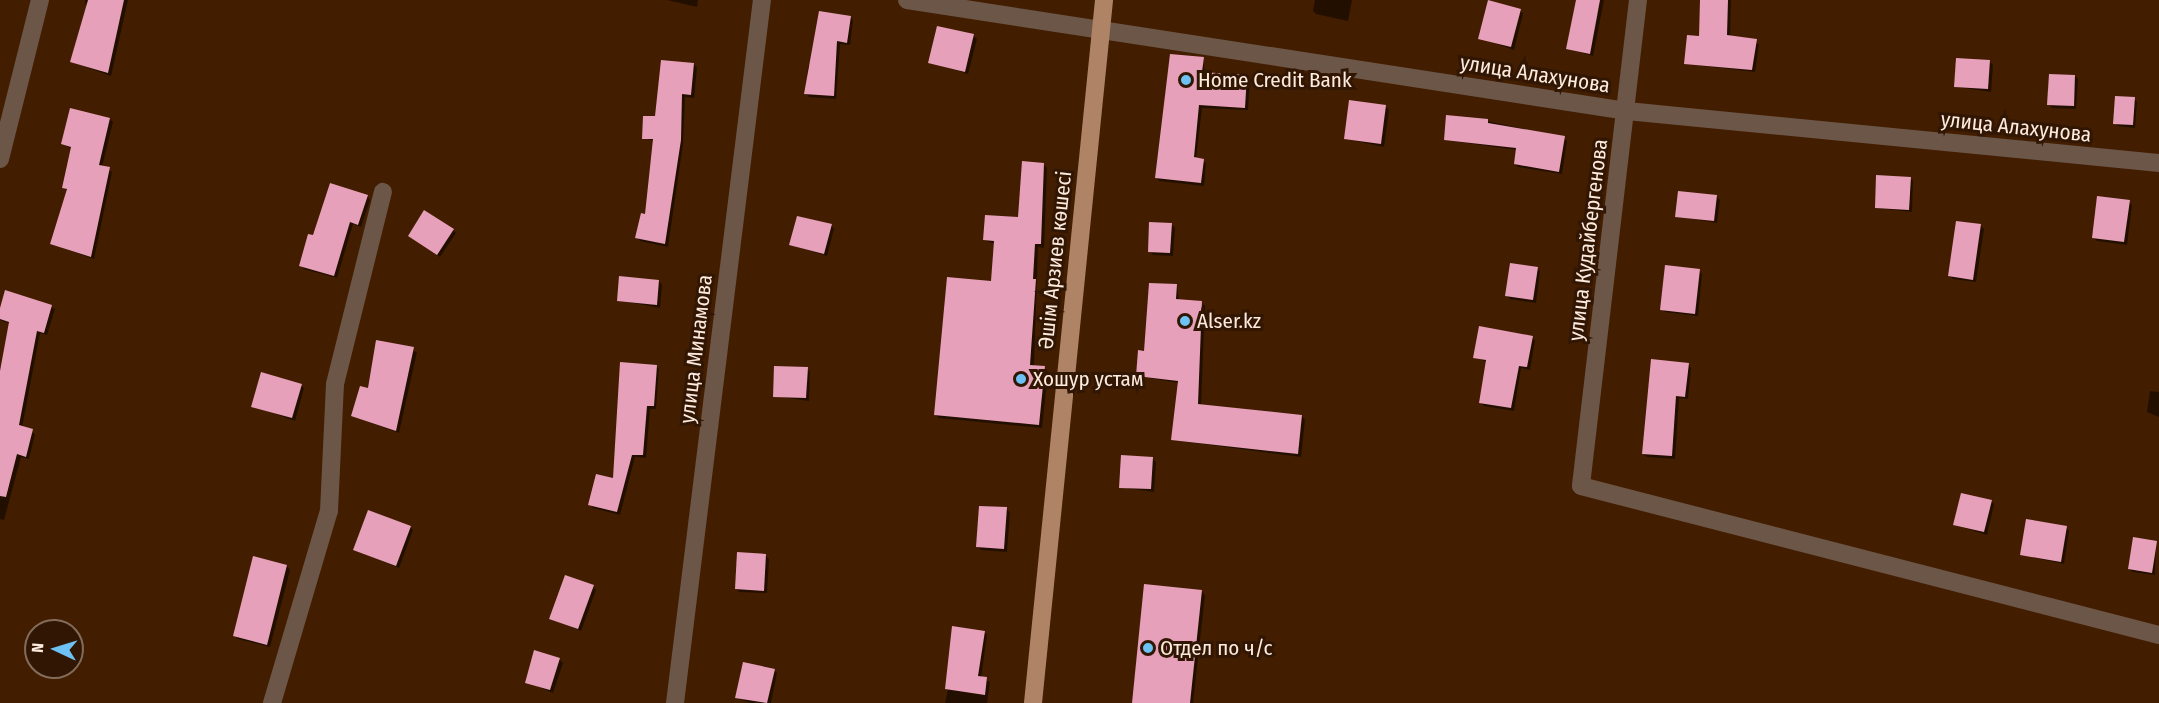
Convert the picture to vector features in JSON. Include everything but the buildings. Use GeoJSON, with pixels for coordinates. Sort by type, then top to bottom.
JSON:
{"type":"FeatureCollection","features":[{"type":"Feature","properties":{"kind":"main road","name":"Әшім Арзиев көшесі"},"geometry":{"type":"LineString","coordinates":[[1033,703],[1104,0]]}},
{"type":"Feature","properties":{"kind":"street"},"geometry":{"type":"LineString","coordinates":[[0,159],[40,0]]}},
{"type":"Feature","properties":{"kind":"street","name":"улица Минамова"},"geometry":{"type":"LineString","coordinates":[[675,703],[762,0]]}},
{"type":"Feature","properties":{"kind":"street","name":"улица Алахунова"},"geometry":{"type":"LineString","coordinates":[[907,0],[1627,111],[2159,163]]}},
{"type":"Feature","properties":{"kind":"street","name":"улица Кудайбергенова"},"geometry":{"type":"LineString","coordinates":[[1638,0],[1627,111],[1581,486],[2159,635]]}},
{"type":"Feature","properties":{"kind":"street"},"geometry":{"type":"LineString","coordinates":[[272,703],[329,512],[335,384],[383,192]]}},
{"type":"Feature","properties":{"kind":"place","name":"Home Credit Bank"},"geometry":{"type":"Point","coordinates":[1186,80]}},
{"type":"Feature","properties":{"kind":"place","name":"Alser.kz"},"geometry":{"type":"Point","coordinates":[1185,321]}},
{"type":"Feature","properties":{"kind":"place","name":"Хошур устам"},"geometry":{"type":"Point","coordinates":[1021,379]}},
{"type":"Feature","properties":{"kind":"place","name":"Отдел по ч/с"},"geometry":{"type":"Point","coordinates":[1148,648]}}]}
